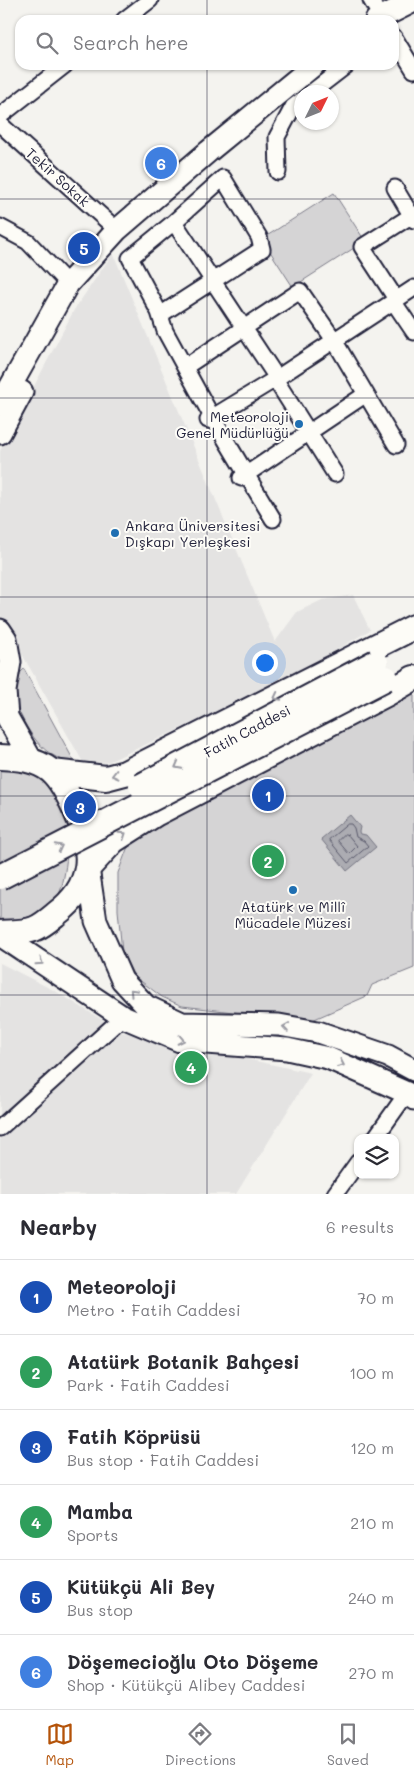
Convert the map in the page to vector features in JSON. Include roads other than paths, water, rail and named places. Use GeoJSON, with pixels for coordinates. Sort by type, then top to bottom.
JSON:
{"type":"FeatureCollection","features":[{"type":"Feature","properties":{"kind":"main road"},"geometry":{"type":"LineString","coordinates":[[378,14],[414,1]]}},
{"type":"Feature","properties":{"kind":"main road"},"geometry":{"type":"LineString","coordinates":[[0,405],[68,284],[117,230],[308,70]]}},
{"type":"Feature","properties":{"kind":"main road"},"geometry":{"type":"LineString","coordinates":[[0,433],[30,377],[68,284]]}},
{"type":"Feature","properties":{"kind":"main road"},"geometry":{"type":"LineString","coordinates":[[0,757],[106,778],[124,773],[414,627]]}},
{"type":"Feature","properties":{"kind":"main road"},"geometry":{"type":"LineString","coordinates":[[3,635],[10,662],[5,691],[7,717],[42,766],[69,797],[82,823],[96,921],[122,980],[146,1006],[182,1022],[279,1026],[318,1032],[388,1056],[414,1070]]}},
{"type":"Feature","properties":{"kind":"main road"},"geometry":{"type":"LineString","coordinates":[[0,661],[3,635]]}},
{"type":"Feature","properties":{"kind":"main road","name":"Fatih Caddesi"},"geometry":{"type":"LineString","coordinates":[[0,877],[381,670],[414,642]]}},
{"type":"Feature","properties":{"kind":"main road","name":"Fatih Caddesi"},"geometry":{"type":"LineString","coordinates":[[0,860],[381,670],[414,664]]}},
{"type":"Feature","properties":{"kind":"main road"},"geometry":{"type":"LineString","coordinates":[[0,934],[34,929],[68,906],[82,888],[88,868],[113,841],[157,813],[414,678]]}},
{"type":"Feature","properties":{"kind":"main road"},"geometry":{"type":"LineString","coordinates":[[0,735],[42,766]]}},
{"type":"Feature","properties":{"kind":"main road"},"geometry":{"type":"LineString","coordinates":[[0,934],[122,1017],[180,1041],[287,1049],[328,1058],[410,1096]]}},
{"type":"Feature","properties":{"kind":"street"},"geometry":{"type":"LineString","coordinates":[[134,5],[150,0]]}},
{"type":"Feature","properties":{"kind":"street"},"geometry":{"type":"LineString","coordinates":[[399,42],[414,62]]}},
{"type":"Feature","properties":{"kind":"street"},"geometry":{"type":"LineString","coordinates":[[399,43],[414,70]]}},
{"type":"Feature","properties":{"kind":"street"},"geometry":{"type":"LineString","coordinates":[[0,116],[60,70]]}},
{"type":"Feature","properties":{"kind":"street"},"geometry":{"type":"LineString","coordinates":[[321,85],[341,70]]}},
{"type":"Feature","properties":{"kind":"street"},"geometry":{"type":"LineString","coordinates":[[278,172],[276,137],[294,106]]}},
{"type":"Feature","properties":{"kind":"street","name":"Tekir Sokak"},"geometry":{"type":"LineString","coordinates":[[0,124],[117,230]]}},
{"type":"Feature","properties":{"kind":"street"},"geometry":{"type":"LineString","coordinates":[[160,315],[262,249],[259,237],[223,178],[130,258],[210,418],[244,476],[273,519]]}},
{"type":"Feature","properties":{"kind":"street"},"geometry":{"type":"LineString","coordinates":[[395,188],[413,216],[362,247],[414,332]]}},
{"type":"Feature","properties":{"kind":"street"},"geometry":{"type":"LineString","coordinates":[[174,222],[276,378],[335,474]]}},
{"type":"Feature","properties":{"kind":"street"},"geometry":{"type":"LineString","coordinates":[[0,227],[28,242],[68,284]]}},
{"type":"Feature","properties":{"kind":"street"},"geometry":{"type":"LineString","coordinates":[[210,418],[276,378],[414,288]]}},
{"type":"Feature","properties":{"kind":"street"},"geometry":{"type":"LineString","coordinates":[[185,367],[300,291],[334,340],[396,445]]}},
{"type":"Feature","properties":{"kind":"street"},"geometry":{"type":"LineString","coordinates":[[244,476],[366,394]]}},
{"type":"Feature","properties":{"kind":"street"},"geometry":{"type":"LineString","coordinates":[[0,1128],[122,1017]]}},
{"type":"Feature","properties":{"kind":"street"},"geometry":{"type":"LineString","coordinates":[[378,1134],[410,1096]]}},
{"type":"Feature","properties":{"kind":"street"},"geometry":{"type":"LineString","coordinates":[[335,1194],[354,1168]]}},
{"type":"Feature","properties":{"kind":"water"},"geometry":{"type":"Polygon","coordinates":[[[350,815],[360,827],[360,834],[366,835],[376,847],[347,871],[321,839],[350,815]]]}},
{"type":"Feature","properties":{"kind":"place","name":"Döşemecioğlu Oto Döşeme"},"geometry":{"type":"Point","coordinates":[161,163]}},
{"type":"Feature","properties":{"kind":"place","name":"Kütükçü Ali Bey"},"geometry":{"type":"Point","coordinates":[84,248]}},
{"type":"Feature","properties":{"kind":"place","name":"Meteoroloji Genel Müdürlüğü"},"geometry":{"type":"Point","coordinates":[299,424]}},
{"type":"Feature","properties":{"kind":"place","name":"Ankara Üniversitesi Dışkapı Yerleşkesi"},"geometry":{"type":"Point","coordinates":[115,533]}},
{"type":"Feature","properties":{"kind":"place","name":"Meteoroloji"},"geometry":{"type":"Point","coordinates":[268,795]}},
{"type":"Feature","properties":{"kind":"place","name":"Fatih Köprüsü"},"geometry":{"type":"Point","coordinates":[80,807]}},
{"type":"Feature","properties":{"kind":"place","name":"Atatürk Botanik Bahçesi"},"geometry":{"type":"Point","coordinates":[268,861]}},
{"type":"Feature","properties":{"kind":"place","name":"Atatürk ve Millî Mücadele Müzesi"},"geometry":{"type":"Point","coordinates":[293,890]}},
{"type":"Feature","properties":{"kind":"place","name":"Mamba"},"geometry":{"type":"Point","coordinates":[191,1067]}}]}
